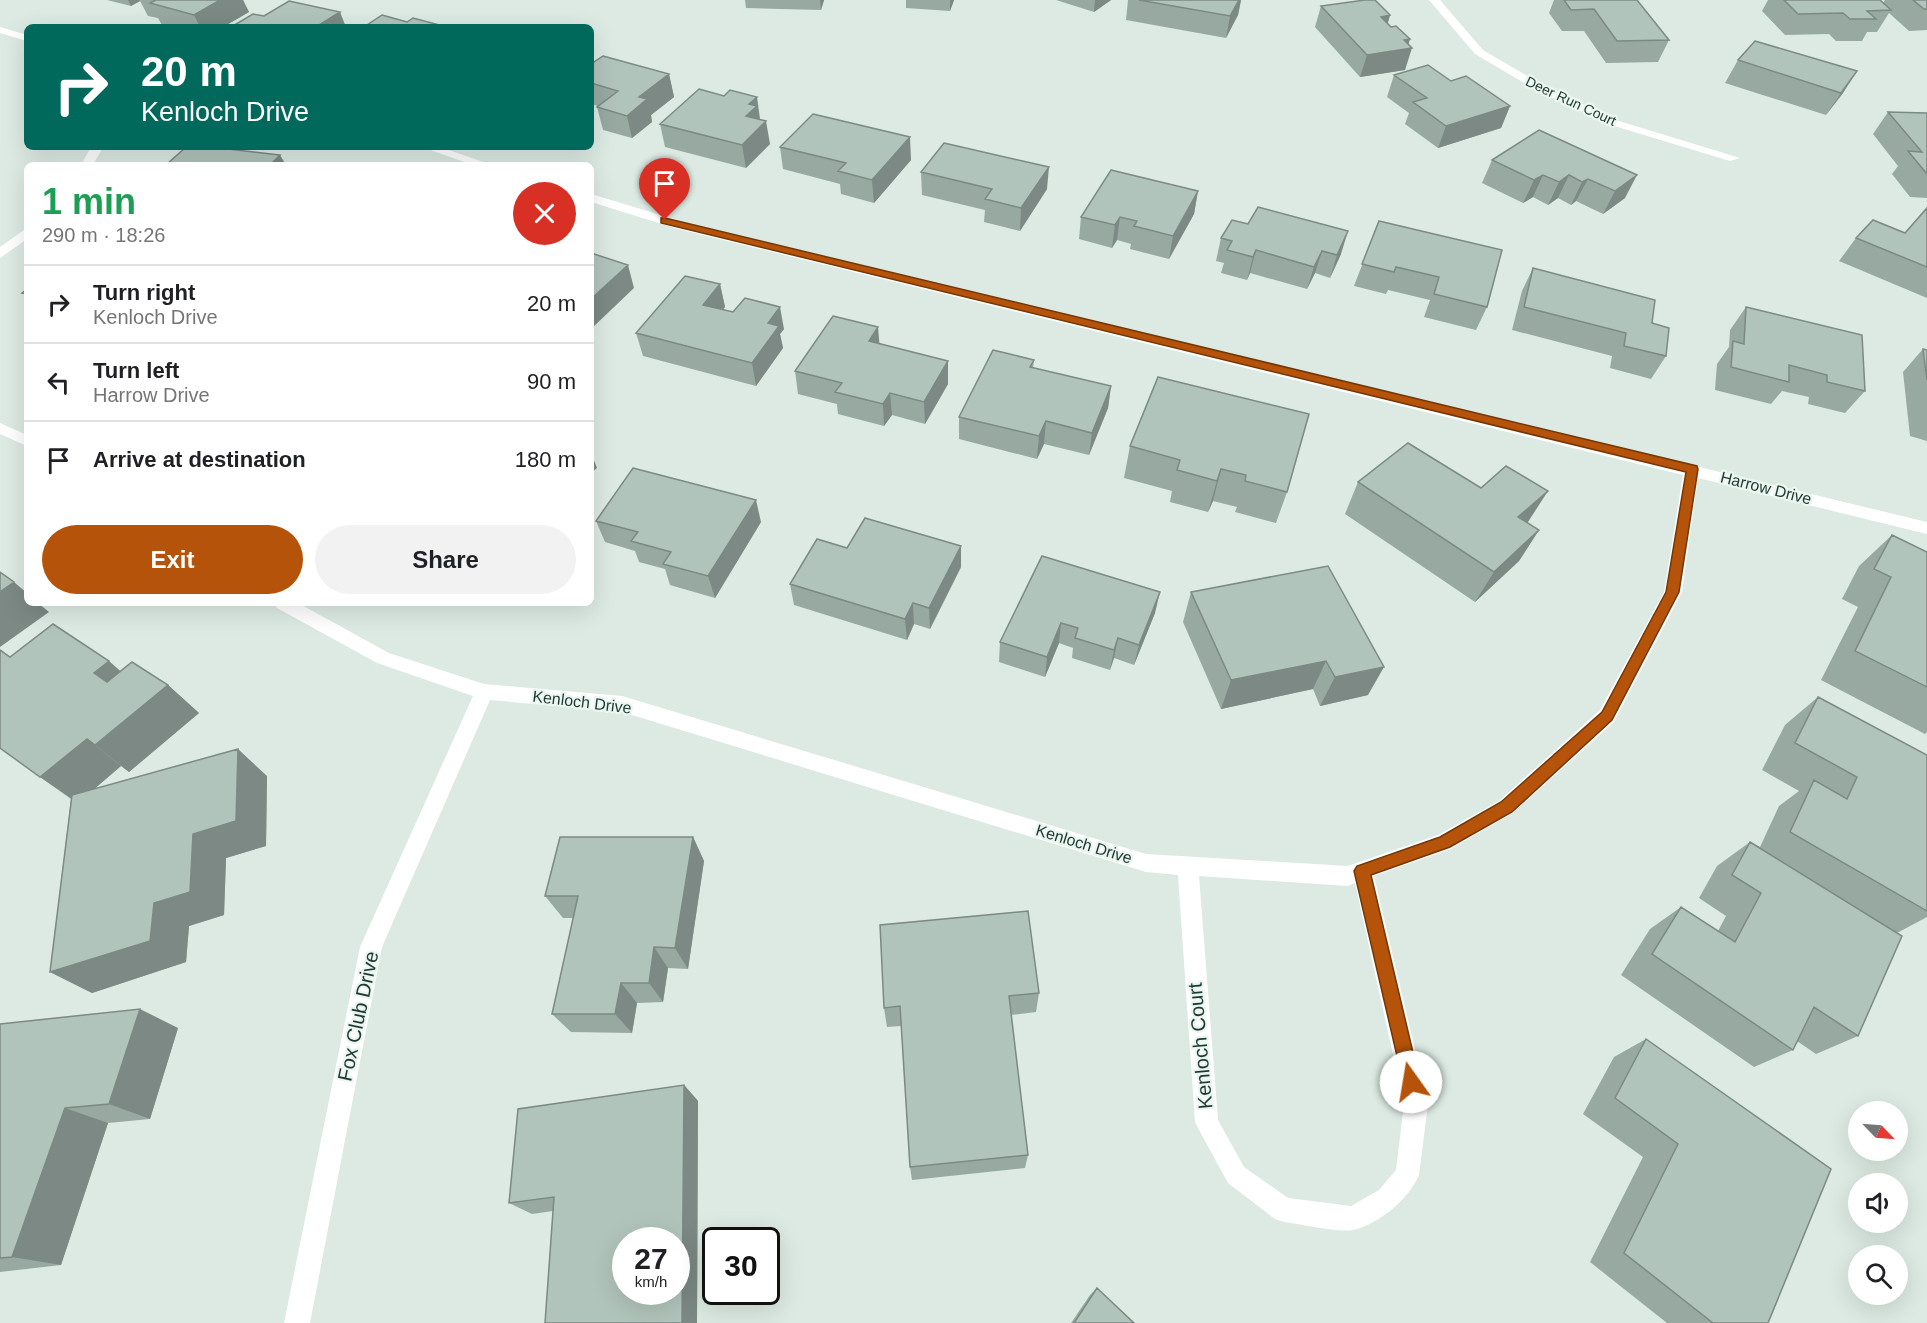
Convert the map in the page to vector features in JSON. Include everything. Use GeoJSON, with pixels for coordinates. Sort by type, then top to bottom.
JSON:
{"type":"FeatureCollection","features":[{"type":"Feature","properties":{"kind":"street","name":"Deer Run Court"},"geometry":{"type":"LineString","coordinates":[[1434,0],[1479,52],[1542,89],[1615,123],[1734,158]]}},
{"type":"Feature","properties":{"kind":"street"},"geometry":{"type":"LineString","coordinates":[[0,30],[24,37]]}},
{"type":"Feature","properties":{"kind":"street"},"geometry":{"type":"LineString","coordinates":[[438,150],[476,162]]}},
{"type":"Feature","properties":{"kind":"street","name":"Harrow Drive"},"geometry":{"type":"LineString","coordinates":[[594,199],[683,226],[1692,469],[1927,528]]}},
{"type":"Feature","properties":{"kind":"street"},"geometry":{"type":"LineString","coordinates":[[0,254],[24,234]]}},
{"type":"Feature","properties":{"kind":"street"},"geometry":{"type":"LineString","coordinates":[[0,428],[24,440]]}},
{"type":"Feature","properties":{"kind":"street","name":"Kenloch Drive"},"geometry":{"type":"LineString","coordinates":[[288,606],[383,658],[484,692],[622,704],[1146,862],[1188,867],[1348,876],[1444,842],[1506,807],[1607,716],[1673,592],[1692,469]]}},
{"type":"Feature","properties":{"kind":"street","name":"Fox Club Drive"},"geometry":{"type":"LineString","coordinates":[[297,1323],[371,946],[484,692]]}},
{"type":"Feature","properties":{"kind":"street","name":"Kenloch Court"},"geometry":{"type":"LineString","coordinates":[[1188,867],[1207,1122],[1236,1175],[1284,1210],[1352,1218],[1389,1199],[1407,1175],[1416,1104],[1362,871]]}},
{"type":"Feature","properties":{"kind":"building"},"geometry":{"type":"Polygon","coordinates":[[[156,0],[220,0],[194,15],[150,3],[156,0]]]}},
{"type":"Feature","properties":{"kind":"building"},"geometry":{"type":"Polygon","coordinates":[[[1139,0],[1239,0],[1230,16],[1139,0]]]}},
{"type":"Feature","properties":{"kind":"building"},"geometry":{"type":"Polygon","coordinates":[[[1375,0],[1390,15],[1381,17],[1391,27],[1396,26],[1410,39],[1404,40],[1412,48],[1367,55],[1321,6],[1375,0]]]}},
{"type":"Feature","properties":{"kind":"building"},"geometry":{"type":"Polygon","coordinates":[[[1564,0],[1637,0],[1669,40],[1617,41],[1594,9],[1571,10],[1564,0]]]}},
{"type":"Feature","properties":{"kind":"building"},"geometry":{"type":"Polygon","coordinates":[[[1784,0],[1880,0],[1891,10],[1867,11],[1876,19],[1850,19],[1843,13],[1798,14],[1784,0]]]}},
{"type":"Feature","properties":{"kind":"building"},"geometry":{"type":"Polygon","coordinates":[[[1913,0],[1927,0],[1927,9],[1924,9],[1913,0]]]}},
{"type":"Feature","properties":{"kind":"building"},"geometry":{"type":"Polygon","coordinates":[[[289,1],[340,12],[321,24],[236,24],[253,14],[264,16],[289,1]]]}},
{"type":"Feature","properties":{"kind":"building"},"geometry":{"type":"Polygon","coordinates":[[[382,15],[407,22],[413,18],[436,24],[368,24],[382,15]]]}},
{"type":"Feature","properties":{"kind":"building"},"geometry":{"type":"Polygon","coordinates":[[[1755,41],[1857,71],[1841,93],[1738,60],[1755,41]]]}},
{"type":"Feature","properties":{"kind":"building"},"geometry":{"type":"Polygon","coordinates":[[[603,56],[669,74],[639,97],[647,99],[627,116],[597,107],[618,91],[594,84],[594,62],[603,56]]]}},
{"type":"Feature","properties":{"kind":"building"},"geometry":{"type":"Polygon","coordinates":[[[1428,65],[1451,81],[1466,76],[1510,106],[1446,126],[1413,102],[1427,98],[1394,75],[1428,65]]]}},
{"type":"Feature","properties":{"kind":"building"},"geometry":{"type":"Polygon","coordinates":[[[699,89],[724,96],[730,90],[757,97],[749,104],[757,106],[746,116],[766,121],[742,145],[660,124],[699,89]]]}},
{"type":"Feature","properties":{"kind":"building"},"geometry":{"type":"Polygon","coordinates":[[[1888,112],[1927,113],[1927,174],[1908,151],[1922,152],[1888,112]]]}},
{"type":"Feature","properties":{"kind":"building"},"geometry":{"type":"Polygon","coordinates":[[[813,114],[910,137],[872,180],[838,171],[846,163],[780,147],[813,114]]]}},
{"type":"Feature","properties":{"kind":"building"},"geometry":{"type":"Polygon","coordinates":[[[1539,130],[1637,175],[1615,191],[1588,179],[1582,182],[1569,175],[1559,182],[1543,175],[1534,180],[1492,160],[1539,130]]]}},
{"type":"Feature","properties":{"kind":"building"},"geometry":{"type":"Polygon","coordinates":[[[944,143],[1049,167],[1021,208],[985,199],[992,189],[921,172],[944,143]]]}},
{"type":"Feature","properties":{"kind":"building"},"geometry":{"type":"Polygon","coordinates":[[[183,150],[236,150],[280,155],[273,162],[169,162],[183,150]]]}},
{"type":"Feature","properties":{"kind":"building"},"geometry":{"type":"Polygon","coordinates":[[[1111,170],[1198,191],[1173,236],[1134,226],[1137,221],[1120,217],[1115,225],[1081,217],[1111,170]]]}},
{"type":"Feature","properties":{"kind":"building"},"geometry":{"type":"Polygon","coordinates":[[[1258,207],[1348,231],[1337,255],[1322,251],[1314,267],[1256,250],[1253,257],[1227,250],[1232,241],[1221,238],[1232,220],[1248,224],[1258,207]]]}},
{"type":"Feature","properties":{"kind":"building"},"geometry":{"type":"Polygon","coordinates":[[[1927,208],[1927,267],[1856,238],[1873,220],[1905,233],[1927,208]]]}},
{"type":"Feature","properties":{"kind":"building"},"geometry":{"type":"Polygon","coordinates":[[[1379,221],[1502,250],[1487,307],[1434,294],[1439,277],[1396,267],[1394,272],[1362,264],[1379,221]]]}},
{"type":"Feature","properties":{"kind":"building"},"geometry":{"type":"Polygon","coordinates":[[[594,254],[628,265],[594,296],[594,254]]]}},
{"type":"Feature","properties":{"kind":"building"},"geometry":{"type":"Polygon","coordinates":[[[1533,268],[1655,300],[1652,323],[1669,328],[1666,356],[1624,346],[1626,333],[1524,307],[1533,268]]]}},
{"type":"Feature","properties":{"kind":"building"},"geometry":{"type":"Polygon","coordinates":[[[685,276],[720,284],[703,305],[733,312],[745,298],[780,307],[768,323],[779,326],[752,363],[636,333],[685,276]]]}},
{"type":"Feature","properties":{"kind":"building"},"geometry":{"type":"Polygon","coordinates":[[[1746,307],[1862,335],[1865,391],[1827,382],[1827,375],[1789,365],[1789,382],[1731,367],[1733,341],[1744,344],[1746,307]]]}},
{"type":"Feature","properties":{"kind":"building"},"geometry":{"type":"Polygon","coordinates":[[[833,316],[878,327],[869,341],[948,361],[924,402],[890,393],[883,404],[835,392],[842,383],[795,371],[833,316]]]}},
{"type":"Feature","properties":{"kind":"building"},"geometry":{"type":"Polygon","coordinates":[[[1923,349],[1927,350],[1927,380],[1923,349]]]}},
{"type":"Feature","properties":{"kind":"building"},"geometry":{"type":"Polygon","coordinates":[[[993,350],[1034,360],[1030,367],[1111,386],[1092,433],[1046,421],[1039,436],[959,417],[993,350]]]}},
{"type":"Feature","properties":{"kind":"building"},"geometry":{"type":"Polygon","coordinates":[[[1158,377],[1309,414],[1287,492],[1245,481],[1246,475],[1221,469],[1217,481],[1177,470],[1180,460],[1130,446],[1158,377]]]}},
{"type":"Feature","properties":{"kind":"building"},"geometry":{"type":"Polygon","coordinates":[[[1408,443],[1481,488],[1506,466],[1548,491],[1518,517],[1539,530],[1494,572],[1358,482],[1408,443]]]}},
{"type":"Feature","properties":{"kind":"building"},"geometry":{"type":"Polygon","coordinates":[[[633,468],[756,500],[708,576],[663,564],[671,552],[631,541],[638,532],[596,521],[633,468]]]}},
{"type":"Feature","properties":{"kind":"building"},"geometry":{"type":"Polygon","coordinates":[[[865,518],[961,546],[929,608],[913,603],[905,619],[790,584],[817,539],[847,548],[865,518]]]}},
{"type":"Feature","properties":{"kind":"building"},"geometry":{"type":"Polygon","coordinates":[[[1892,535],[1927,552],[1927,687],[1855,651],[1891,577],[1874,569],[1892,535]]]}},
{"type":"Feature","properties":{"kind":"building"},"geometry":{"type":"Polygon","coordinates":[[[1042,556],[1160,592],[1139,645],[1118,638],[1114,650],[1075,638],[1078,628],[1061,623],[1047,657],[1000,642],[1042,556]]]}},
{"type":"Feature","properties":{"kind":"building"},"geometry":{"type":"Polygon","coordinates":[[[1328,566],[1384,667],[1335,677],[1326,661],[1231,680],[1191,592],[1328,566]]]}},
{"type":"Feature","properties":{"kind":"building"},"geometry":{"type":"Polygon","coordinates":[[[0,572],[14,582],[0,592],[0,572]]]}},
{"type":"Feature","properties":{"kind":"building"},"geometry":{"type":"Polygon","coordinates":[[[53,624],[109,661],[94,673],[107,682],[132,662],[168,685],[95,745],[87,739],[40,777],[0,748],[0,650],[10,657],[53,624]]]}},
{"type":"Feature","properties":{"kind":"building"},"geometry":{"type":"Polygon","coordinates":[[[1818,697],[1927,755],[1927,911],[1790,832],[1814,780],[1847,799],[1857,777],[1795,743],[1818,697]]]}},
{"type":"Feature","properties":{"kind":"building"},"geometry":{"type":"Polygon","coordinates":[[[238,749],[236,821],[193,834],[190,892],[154,903],[150,941],[50,972],[72,795],[238,749]]]}},
{"type":"Feature","properties":{"kind":"building"},"geometry":{"type":"Polygon","coordinates":[[[560,837],[693,837],[675,948],[654,947],[649,983],[621,983],[615,1014],[552,1014],[578,896],[545,896],[560,837]]]}},
{"type":"Feature","properties":{"kind":"building"},"geometry":{"type":"Polygon","coordinates":[[[1750,842],[1902,936],[1858,1036],[1814,1007],[1793,1050],[1652,954],[1681,907],[1735,942],[1761,893],[1732,875],[1750,842]]]}},
{"type":"Feature","properties":{"kind":"building"},"geometry":{"type":"Polygon","coordinates":[[[1028,911],[1039,993],[1009,996],[1028,1155],[910,1167],[900,1006],[884,1008],[880,925],[1028,911]]]}},
{"type":"Feature","properties":{"kind":"building"},"geometry":{"type":"Polygon","coordinates":[[[140,1009],[109,1104],[65,1108],[12,1257],[0,1258],[0,1024],[140,1009]]]}},
{"type":"Feature","properties":{"kind":"building"},"geometry":{"type":"Polygon","coordinates":[[[1646,1039],[1831,1169],[1768,1323],[1713,1323],[1624,1253],[1678,1144],[1615,1098],[1646,1039]]]}},
{"type":"Feature","properties":{"kind":"building"},"geometry":{"type":"Polygon","coordinates":[[[684,1085],[683,1227],[612,1227],[612,1305],[682,1305],[682,1323],[545,1323],[554,1197],[509,1203],[518,1109],[684,1085]]]}},
{"type":"Feature","properties":{"kind":"building"},"geometry":{"type":"Polygon","coordinates":[[[1097,1288],[1134,1323],[1074,1323],[1097,1288]]]}},
{"type":"Feature","properties":{"kind":"route"},"geometry":{"type":"LineString","coordinates":[[665,220],[1692,469],[1673,592],[1607,716],[1506,807],[1444,842],[1362,871],[1411,1082]]}}]}
